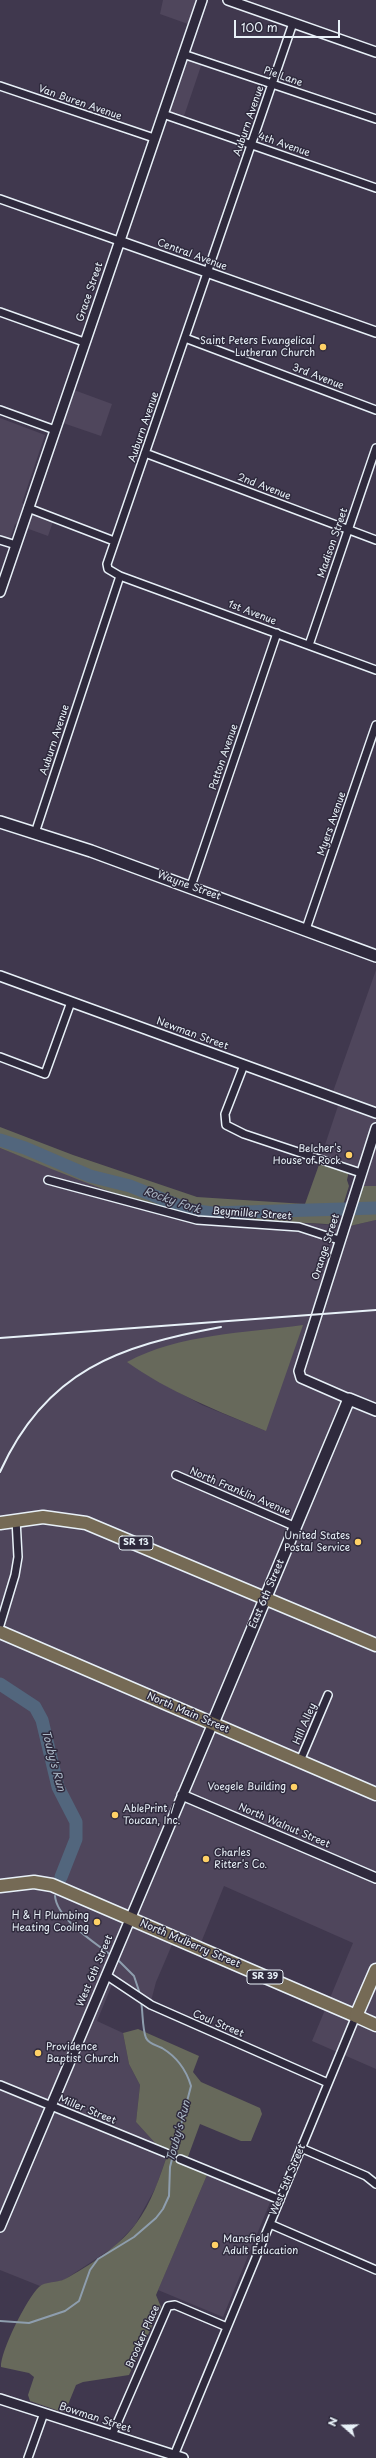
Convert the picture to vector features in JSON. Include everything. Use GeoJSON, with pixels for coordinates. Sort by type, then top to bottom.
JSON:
{"type":"FeatureCollection","features":[{"type":"Feature","properties":{"kind":"main road","name":"Wayne Street"},"geometry":{"type":"LineString","coordinates":[[0,822],[191,886],[376,956]]}},
{"type":"Feature","properties":{"kind":"main road"},"geometry":{"type":"LineString","coordinates":[[349,1399],[376,1410]]}},
{"type":"Feature","properties":{"kind":"main road","name":"East 6th Street"},"geometry":{"type":"LineString","coordinates":[[213,1724],[349,1399]]}},
{"type":"Feature","properties":{"kind":"main road","name":"SR 13"},"geometry":{"type":"LineString","coordinates":[[0,1523],[16,1519],[54,1517],[86,1523],[266,1597],[376,1645]]}},
{"type":"Feature","properties":{"kind":"main road","name":"North Main Street"},"geometry":{"type":"LineString","coordinates":[[0,1632],[376,1794]]}},
{"type":"Feature","properties":{"kind":"main road","name":"North Mulberry Street"},"geometry":{"type":"LineString","coordinates":[[0,1886],[34,1882],[57,1887],[376,2025]]}},
{"type":"Feature","properties":{"kind":"main road","name":"West 5th Street"},"geometry":{"type":"LineString","coordinates":[[356,2016],[376,1970]]}},
{"type":"Feature","properties":{"kind":"street","name":"Grace Street"},"geometry":{"type":"LineString","coordinates":[[0,592],[84,342],[202,0]]}},
{"type":"Feature","properties":{"kind":"street"},"geometry":{"type":"LineString","coordinates":[[228,0],[376,52]]}},
{"type":"Feature","properties":{"kind":"street","name":"Auburn Avenue"},"geometry":{"type":"LineString","coordinates":[[35,833],[120,576],[108,569],[107,564],[114,542],[146,453],[293,23]]}},
{"type":"Feature","properties":{"kind":"street","name":"Pie Lane"},"geometry":{"type":"LineString","coordinates":[[183,54],[376,119]]}},
{"type":"Feature","properties":{"kind":"street","name":"Van Buren Avenue"},"geometry":{"type":"LineString","coordinates":[[0,86],[154,138]]}},
{"type":"Feature","properties":{"kind":"street","name":"4th Avenue"},"geometry":{"type":"LineString","coordinates":[[163,114],[376,188]]}},
{"type":"Feature","properties":{"kind":"street","name":"Central Avenue"},"geometry":{"type":"LineString","coordinates":[[0,199],[376,332]]}},
{"type":"Feature","properties":{"kind":"street"},"geometry":{"type":"LineString","coordinates":[[0,312],[84,342]]}},
{"type":"Feature","properties":{"kind":"street","name":"3rd Avenue"},"geometry":{"type":"LineString","coordinates":[[185,338],[376,410]]}},
{"type":"Feature","properties":{"kind":"street"},"geometry":{"type":"LineString","coordinates":[[0,410],[55,430]]}},
{"type":"Feature","properties":{"kind":"street","name":"Madison Street"},"geometry":{"type":"LineString","coordinates":[[309,645],[376,448]]}},
{"type":"Feature","properties":{"kind":"street","name":"2nd Avenue"},"geometry":{"type":"LineString","coordinates":[[146,453],[376,540]]}},
{"type":"Feature","properties":{"kind":"street"},"geometry":{"type":"LineString","coordinates":[[28,508],[114,542]]}},
{"type":"Feature","properties":{"kind":"street"},"geometry":{"type":"LineString","coordinates":[[0,540],[16,545]]}},
{"type":"Feature","properties":{"kind":"street","name":"1st Avenue"},"geometry":{"type":"LineString","coordinates":[[120,576],[376,670]]}},
{"type":"Feature","properties":{"kind":"street","name":"Patton Avenue"},"geometry":{"type":"LineString","coordinates":[[191,886],[277,633]]}},
{"type":"Feature","properties":{"kind":"street","name":"Myers Avenue"},"geometry":{"type":"LineString","coordinates":[[306,930],[376,725]]}},
{"type":"Feature","properties":{"kind":"street","name":"Newman Street"},"geometry":{"type":"LineString","coordinates":[[0,976],[376,1113]]}},
{"type":"Feature","properties":{"kind":"street"},"geometry":{"type":"LineString","coordinates":[[0,1057],[45,1074],[71,1002]]}},
{"type":"Feature","properties":{"kind":"street"},"geometry":{"type":"LineString","coordinates":[[244,1065],[225,1114],[226,1125],[234,1130],[360,1177]]}},
{"type":"Feature","properties":{"kind":"street","name":"Orange Street"},"geometry":{"type":"LineString","coordinates":[[349,1399],[305,1380],[299,1374],[340,1238],[376,1128]]}},
{"type":"Feature","properties":{"kind":"street","name":"Beymiller Street"},"geometry":{"type":"LineString","coordinates":[[48,1180],[197,1220],[299,1228],[340,1238]]}},
{"type":"Feature","properties":{"kind":"street","name":"North Franklin Avenue"},"geometry":{"type":"LineString","coordinates":[[176,1475],[296,1526]]}},
{"type":"Feature","properties":{"kind":"street"},"geometry":{"type":"LineString","coordinates":[[0,1625],[18,1561],[16,1519]]}},
{"type":"Feature","properties":{"kind":"street","name":"Hill Alley"},"geometry":{"type":"LineString","coordinates":[[300,1761],[328,1695]]}},
{"type":"Feature","properties":{"kind":"street","name":"West 6th Street"},"geometry":{"type":"LineString","coordinates":[[0,2227],[129,1918],[213,1724]]}},
{"type":"Feature","properties":{"kind":"street","name":"North Walnut Street"},"geometry":{"type":"LineString","coordinates":[[182,1795],[376,1878]]}},
{"type":"Feature","properties":{"kind":"street","name":"Coul Street"},"geometry":{"type":"LineString","coordinates":[[106,1975],[151,2005],[328,2083]]}},
{"type":"Feature","properties":{"kind":"street","name":"West 5th Street"},"geometry":{"type":"LineString","coordinates":[[177,2457],[227,2327],[356,2016]]}},
{"type":"Feature","properties":{"kind":"street","name":"Miller Street"},"geometry":{"type":"LineString","coordinates":[[0,2086],[166,2154]]}},
{"type":"Feature","properties":{"kind":"street"},"geometry":{"type":"LineString","coordinates":[[301,2148],[366,2176],[376,2184]]}},
{"type":"Feature","properties":{"kind":"street"},"geometry":{"type":"LineString","coordinates":[[180,2160],[280,2200]]}},
{"type":"Feature","properties":{"kind":"street"},"geometry":{"type":"LineString","coordinates":[[270,2224],[376,2270]]}},
{"type":"Feature","properties":{"kind":"street","name":"Brooker Place"},"geometry":{"type":"LineString","coordinates":[[112,2435],[168,2306],[175,2305],[227,2327]]}},
{"type":"Feature","properties":{"kind":"street","name":"Bowman Street"},"geometry":{"type":"LineString","coordinates":[[0,2399],[177,2457]]}},
{"type":"Feature","properties":{"kind":"street"},"geometry":{"type":"LineString","coordinates":[[28,2458],[44,2413]]}},
{"type":"Feature","properties":{"kind":"shaded area"},"geometry":{"type":"Polygon","coordinates":[[[163,0],[197,0],[188,24],[160,14],[163,0]]]}},
{"type":"Feature","properties":{"kind":"shaded area"},"geometry":{"type":"Polygon","coordinates":[[[186,57],[202,63],[184,116],[168,111],[186,57]]]}},
{"type":"Feature","properties":{"kind":"shaded area"},"geometry":{"type":"Polygon","coordinates":[[[74,390],[112,404],[101,436],[63,423],[74,390]]]}},
{"type":"Feature","properties":{"kind":"shaded area"},"geometry":{"type":"Polygon","coordinates":[[[0,418],[45,435],[22,503],[55,516],[48,536],[15,524],[10,539],[0,535],[0,418]]]}},
{"type":"Feature","properties":{"kind":"shaded area"},"geometry":{"type":"Polygon","coordinates":[[[376,970],[376,1186],[363,1186],[367,1172],[321,1157],[338,1106],[329,1103],[376,970]]]}},
{"type":"Feature","properties":{"kind":"shaded area"},"geometry":{"type":"Polygon","coordinates":[[[0,1148],[103,1188],[177,1211],[216,1218],[350,1226],[376,1220],[376,2069],[312,2041],[353,1943],[224,1886],[198,1950],[174,1940],[156,1982],[150,2005],[114,1980],[97,2021],[123,2033],[129,2064],[140,2085],[136,2122],[156,2144],[169,2150],[156,2187],[135,2225],[114,2247],[64,2280],[40,2286],[0,2270],[0,1148]],[[142,1372],[202,1405],[266,1431],[142,1372]]]}},
{"type":"Feature","properties":{"kind":"shaded area","name":"Mansfield Adult Education"},"geometry":{"type":"Polygon","coordinates":[[[207,2175],[271,2200],[223,2317],[158,2290],[207,2175]]]}},
{"type":"Feature","properties":{"kind":"green space"},"geometry":{"type":"Polygon","coordinates":[[[0,1127],[73,1155],[197,1197],[305,1204],[320,1162],[349,1171],[347,1180],[349,1186],[337,1225],[231,1220],[190,1214],[134,1200],[79,1180],[0,1148],[0,1127]]]}},
{"type":"Feature","properties":{"kind":"green space"},"geometry":{"type":"Polygon","coordinates":[[[363,1186],[376,1186],[376,1220],[350,1226],[363,1186]]]}},
{"type":"Feature","properties":{"kind":"green space"},"geometry":{"type":"Polygon","coordinates":[[[303,1325],[266,1431],[177,1392],[143,1373],[127,1362],[147,1353],[190,1340],[303,1325]]]}},
{"type":"Feature","properties":{"kind":"green space"},"geometry":{"type":"Polygon","coordinates":[[[138,2029],[199,2056],[193,2072],[201,2082],[260,2108],[262,2114],[251,2141],[241,2141],[200,2124],[185,2165],[207,2175],[156,2295],[161,2307],[129,2375],[83,2382],[76,2385],[65,2412],[62,2412],[30,2401],[28,2395],[34,2377],[29,2373],[1,2367],[2,2360],[9,2338],[21,2313],[39,2287],[65,2279],[84,2268],[112,2248],[129,2233],[141,2217],[155,2189],[169,2150],[156,2144],[136,2122],[140,2085],[129,2064],[123,2033],[138,2029]]]}},
{"type":"Feature","properties":{"kind":"waterway","name":"Rocky Fork"},"geometry":{"type":"LineString","coordinates":[[0,1140],[25,1148],[90,1176],[130,1186],[190,1210],[212,1213],[376,1208]]}},
{"type":"Feature","properties":{"kind":"waterway","name":"Touby's Run"},"geometry":{"type":"LineString","coordinates":[[0,1684],[35,1707],[42,1720],[58,1787],[76,1822],[76,1839],[61,1877]]}},
{"type":"Feature","properties":{"kind":"waterway","name":"Touby's Run"},"geometry":{"type":"LineString","coordinates":[[55,1896],[57,1905],[69,1921],[112,1956]]}},
{"type":"Feature","properties":{"kind":"waterway","name":"Touby's Run"},"geometry":{"type":"LineString","coordinates":[[117,1959],[134,1976],[140,1994]]}},
{"type":"Feature","properties":{"kind":"waterway","name":"Touby's Run"},"geometry":{"type":"LineString","coordinates":[[0,2321],[29,2323],[65,2311],[79,2301],[90,2270],[98,2259],[134,2237],[156,2218],[163,2209],[169,2196],[170,2167],[191,2086],[184,2069],[176,2059],[162,2048],[147,2040],[144,2029],[141,2001]]}},
{"type":"Feature","properties":{"kind":"railway"},"geometry":{"type":"LineString","coordinates":[[0,1338],[376,1310]]}},
{"type":"Feature","properties":{"kind":"railway"},"geometry":{"type":"LineString","coordinates":[[0,1472],[19,1437],[40,1409],[63,1386],[90,1368],[118,1354],[150,1343],[221,1327]]}},
{"type":"Feature","properties":{"kind":"place","name":"Saint Peters Evangelical Lutheran Church"},"geometry":{"type":"Point","coordinates":[323,347]}},
{"type":"Feature","properties":{"kind":"place","name":"Belcher's House of Rock"},"geometry":{"type":"Point","coordinates":[349,1155]}},
{"type":"Feature","properties":{"kind":"place","name":"United States Postal Service"},"geometry":{"type":"Point","coordinates":[358,1542]}},
{"type":"Feature","properties":{"kind":"place","name":"Voegele Building"},"geometry":{"type":"Point","coordinates":[294,1787]}},
{"type":"Feature","properties":{"kind":"place","name":"AblePrint / Toucan, Inc."},"geometry":{"type":"Point","coordinates":[115,1815]}},
{"type":"Feature","properties":{"kind":"place","name":"Charles Ritter's Co."},"geometry":{"type":"Point","coordinates":[206,1859]}},
{"type":"Feature","properties":{"kind":"place","name":"H & H Plumbing Heating Cooling"},"geometry":{"type":"Point","coordinates":[97,1922]}},
{"type":"Feature","properties":{"kind":"place","name":"Providence Baptist Church"},"geometry":{"type":"Point","coordinates":[38,2053]}},
{"type":"Feature","properties":{"kind":"place","name":"Mansfield Adult Education"},"geometry":{"type":"Point","coordinates":[215,2245]}}]}
